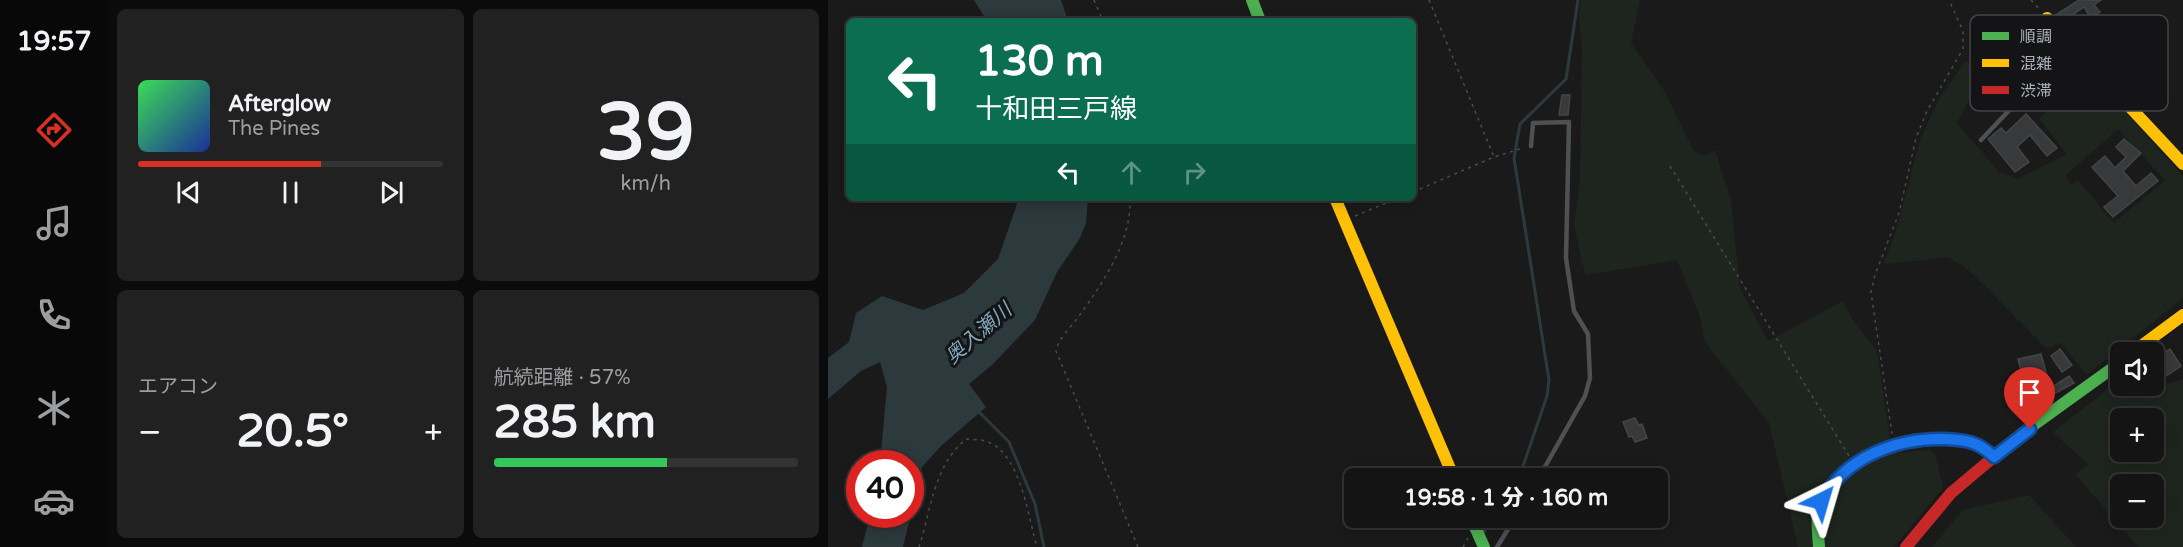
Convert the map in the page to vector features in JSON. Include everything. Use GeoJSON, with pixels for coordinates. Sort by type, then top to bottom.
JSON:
{"type":"FeatureCollection","features":[{"type":"Feature","properties":{"kind":"street"},"geometry":{"type":"LineString","coordinates":[[1252,0],[1259,18]]}},
{"type":"Feature","properties":{"kind":"street"},"geometry":{"type":"LineString","coordinates":[[2133,111],[2183,164]]}},
{"type":"Feature","properties":{"kind":"street"},"geometry":{"type":"LineString","coordinates":[[1336,201],[1450,468]]}},
{"type":"Feature","properties":{"kind":"street"},"geometry":{"type":"LineString","coordinates":[[2147,342],[2183,315]]}},
{"type":"Feature","properties":{"kind":"street"},"geometry":{"type":"LineString","coordinates":[[1906,547],[1949,496],[1994,457],[2110,370]]}},
{"type":"Feature","properties":{"kind":"street"},"geometry":{"type":"LineString","coordinates":[[1819,547],[1821,501],[1827,489],[1854,465],[1893,444],[1918,439],[1967,440],[1983,446],[1994,457]]}},
{"type":"Feature","properties":{"kind":"street"},"geometry":{"type":"LineString","coordinates":[[1475,528],[1484,547]]}},
{"type":"Feature","properties":{"kind":"lane"},"geometry":{"type":"LineString","coordinates":[[1981,140],[2008,111]]}},
{"type":"Feature","properties":{"kind":"lane"},"geometry":{"type":"LineString","coordinates":[[1531,146],[1533,123],[1569,122],[1566,258],[1574,311],[1588,334],[1591,362],[1585,396],[1544,468]]}},
{"type":"Feature","properties":{"kind":"lane"},"geometry":{"type":"LineString","coordinates":[[1497,547],[1509,528]]}},
{"type":"Feature","properties":{"kind":"path"},"geometry":{"type":"LineString","coordinates":[[1094,0],[1102,18]]}},
{"type":"Feature","properties":{"kind":"path"},"geometry":{"type":"LineString","coordinates":[[1429,0],[1494,157]]}},
{"type":"Feature","properties":{"kind":"path"},"geometry":{"type":"LineString","coordinates":[[1893,444],[1871,292],[1875,275],[1899,213],[1916,138],[1927,111],[1963,49],[1963,32],[1949,0]]}},
{"type":"Feature","properties":{"kind":"path"},"geometry":{"type":"LineString","coordinates":[[2031,0],[2044,15]]}},
{"type":"Feature","properties":{"kind":"path"},"geometry":{"type":"LineString","coordinates":[[1416,191],[1494,157],[1521,148]]}},
{"type":"Feature","properties":{"kind":"path"},"geometry":{"type":"LineString","coordinates":[[1670,166],[1854,465]]}},
{"type":"Feature","properties":{"kind":"path"},"geometry":{"type":"LineString","coordinates":[[1130,201],[1131,211],[1114,260],[1095,294],[1056,351],[1138,547]]}},
{"type":"Feature","properties":{"kind":"path"},"geometry":{"type":"LineString","coordinates":[[1344,221],[1391,201]]}},
{"type":"Feature","properties":{"kind":"path"},"geometry":{"type":"LineString","coordinates":[[919,547],[942,467],[966,439],[986,441],[1005,456],[1029,509],[1037,547]]}},
{"type":"Feature","properties":{"kind":"shaded area"},"geometry":{"type":"Polygon","coordinates":[[[1581,0],[1640,0],[1631,43],[1665,92],[1693,150],[1704,156],[1715,150],[1731,201],[1740,288],[1768,341],[1843,301],[1852,319],[1877,351],[1892,453],[1931,450],[1936,457],[1943,488],[1894,547],[1798,547],[1769,423],[1705,342],[1700,317],[1677,260],[1585,275],[1574,225],[1580,179],[1582,51],[1579,14],[1581,0]]]}},
{"type":"Feature","properties":{"kind":"shaded area"},"geometry":{"type":"Polygon","coordinates":[[[1966,61],[1970,65],[1970,99],[1957,123],[1998,171],[2017,179],[2067,154],[2039,119],[2047,111],[2124,111],[2183,176],[2183,298],[2128,342],[2110,342],[2110,357],[2087,375],[2061,343],[2046,348],[1970,271],[1948,257],[1887,264],[1884,262],[1896,232],[1920,140],[1941,95],[1966,61]],[[2118,129],[2065,176],[2071,185],[2078,180],[2114,223],[2165,180],[2118,129]]]}},
{"type":"Feature","properties":{"kind":"shaded area"},"geometry":{"type":"Polygon","coordinates":[[[2183,379],[2183,547],[2138,547],[2122,528],[2164,528],[2164,474],[2110,474],[2110,515],[2075,474],[2089,465],[2053,432],[2110,388],[2110,396],[2164,396],[2164,385],[2183,379]]]}},
{"type":"Feature","properties":{"kind":"shaded area"},"geometry":{"type":"Polygon","coordinates":[[[2029,495],[2076,547],[1932,547],[1963,510],[2029,495]]]}},
{"type":"Feature","properties":{"kind":"water"},"geometry":{"type":"Polygon","coordinates":[[[974,0],[1061,0],[1067,18],[985,18],[974,0]]]}},
{"type":"Feature","properties":{"kind":"water","name":"奥入瀬川"},"geometry":{"type":"Polygon","coordinates":[[[1018,201],[1088,201],[1086,223],[1080,238],[1057,272],[1035,320],[993,364],[969,384],[986,407],[941,446],[924,465],[924,450],[881,450],[887,387],[880,362],[861,371],[828,399],[828,358],[849,342],[856,313],[882,296],[923,310],[964,293],[998,259],[1018,201]]]}},
{"type":"Feature","properties":{"kind":"water"},"geometry":{"type":"Polygon","coordinates":[[[867,528],[908,528],[903,547],[862,547],[867,528]]]}},
{"type":"Feature","properties":{"kind":"building"},"geometry":{"type":"Polygon","coordinates":[[[2079,0],[2101,0],[2094,5],[2100,12],[2096,15],[2089,15],[2084,7],[2072,15],[2056,15],[2079,0]]]}},
{"type":"Feature","properties":{"kind":"building"},"geometry":{"type":"Polygon","coordinates":[[[1562,95],[1570,95],[1568,115],[1559,115],[1562,95]]]}},
{"type":"Feature","properties":{"kind":"building"},"geometry":{"type":"Polygon","coordinates":[[[2026,114],[2057,148],[2047,156],[2030,135],[2017,147],[2029,162],[2015,172],[1988,139],[2001,128],[2006,133],[2026,114]]]}},
{"type":"Feature","properties":{"kind":"building"},"geometry":{"type":"Polygon","coordinates":[[[2124,139],[2141,153],[2123,171],[2136,186],[2151,173],[2158,181],[2113,217],[2104,207],[2118,196],[2092,167],[2105,156],[2115,168],[2126,157],[2116,147],[2124,139]]]}},
{"type":"Feature","properties":{"kind":"building"},"geometry":{"type":"Polygon","coordinates":[[[2060,349],[2072,365],[2062,372],[2051,356],[2060,349]]]}},
{"type":"Feature","properties":{"kind":"building"},"geometry":{"type":"Polygon","coordinates":[[[2170,349],[2181,366],[2166,376],[2164,373],[2164,353],[2170,349]]]}},
{"type":"Feature","properties":{"kind":"building"},"geometry":{"type":"Polygon","coordinates":[[[2041,354],[2048,380],[2032,384],[2030,374],[2022,375],[2018,359],[2041,354]]]}},
{"type":"Feature","properties":{"kind":"building"},"geometry":{"type":"Polygon","coordinates":[[[2069,376],[2074,383],[2052,395],[2049,389],[2069,376]]]}},
{"type":"Feature","properties":{"kind":"building"},"geometry":{"type":"Polygon","coordinates":[[[1635,418],[1639,425],[1642,424],[1647,438],[1635,442],[1632,436],[1629,437],[1623,422],[1635,418]]]}},
{"type":"Feature","properties":{"kind":"waterway"},"geometry":{"type":"LineString","coordinates":[[1522,468],[1547,396],[1549,380],[1514,158],[1520,124],[1566,79],[1578,0]]}},
{"type":"Feature","properties":{"kind":"waterway"},"geometry":{"type":"LineString","coordinates":[[978,411],[1009,442],[1035,504],[1044,547]]}},
{"type":"Feature","properties":{"kind":"waterway"},"geometry":{"type":"LineString","coordinates":[[1484,532],[1487,528]]}},
{"type":"Feature","properties":{"kind":"traffic: fast"},"geometry":{"type":"LineString","coordinates":[[1252,0],[1259,18]]}},
{"type":"Feature","properties":{"kind":"traffic: fast"},"geometry":{"type":"LineString","coordinates":[[2021,434],[2110,370]]}},
{"type":"Feature","properties":{"kind":"traffic: fast"},"geometry":{"type":"LineString","coordinates":[[1819,547],[1818,515],[1823,497],[1836,480],[1854,464],[1877,452],[1928,439],[1953,439],[1976,445],[1994,457]]}},
{"type":"Feature","properties":{"kind":"traffic: fast"},"geometry":{"type":"LineString","coordinates":[[1475,528],[1484,547]]}},
{"type":"Feature","properties":{"kind":"traffic: slow"},"geometry":{"type":"LineString","coordinates":[[2134,111],[2183,164]]}},
{"type":"Feature","properties":{"kind":"traffic: slow"},"geometry":{"type":"LineString","coordinates":[[1336,201],[1450,468]]}},
{"type":"Feature","properties":{"kind":"traffic: slow"},"geometry":{"type":"LineString","coordinates":[[2147,342],[2183,315]]}},
{"type":"Feature","properties":{"kind":"traffic: jam"},"geometry":{"type":"LineString","coordinates":[[1906,547],[1951,493],[2021,434]]}},
{"type":"Feature","properties":{"kind":"route"},"geometry":{"type":"LineString","coordinates":[[1821,501],[1827,489],[1854,465],[1893,444],[1918,439],[1967,440],[1983,446],[1994,457],[2030,429]]}}]}
